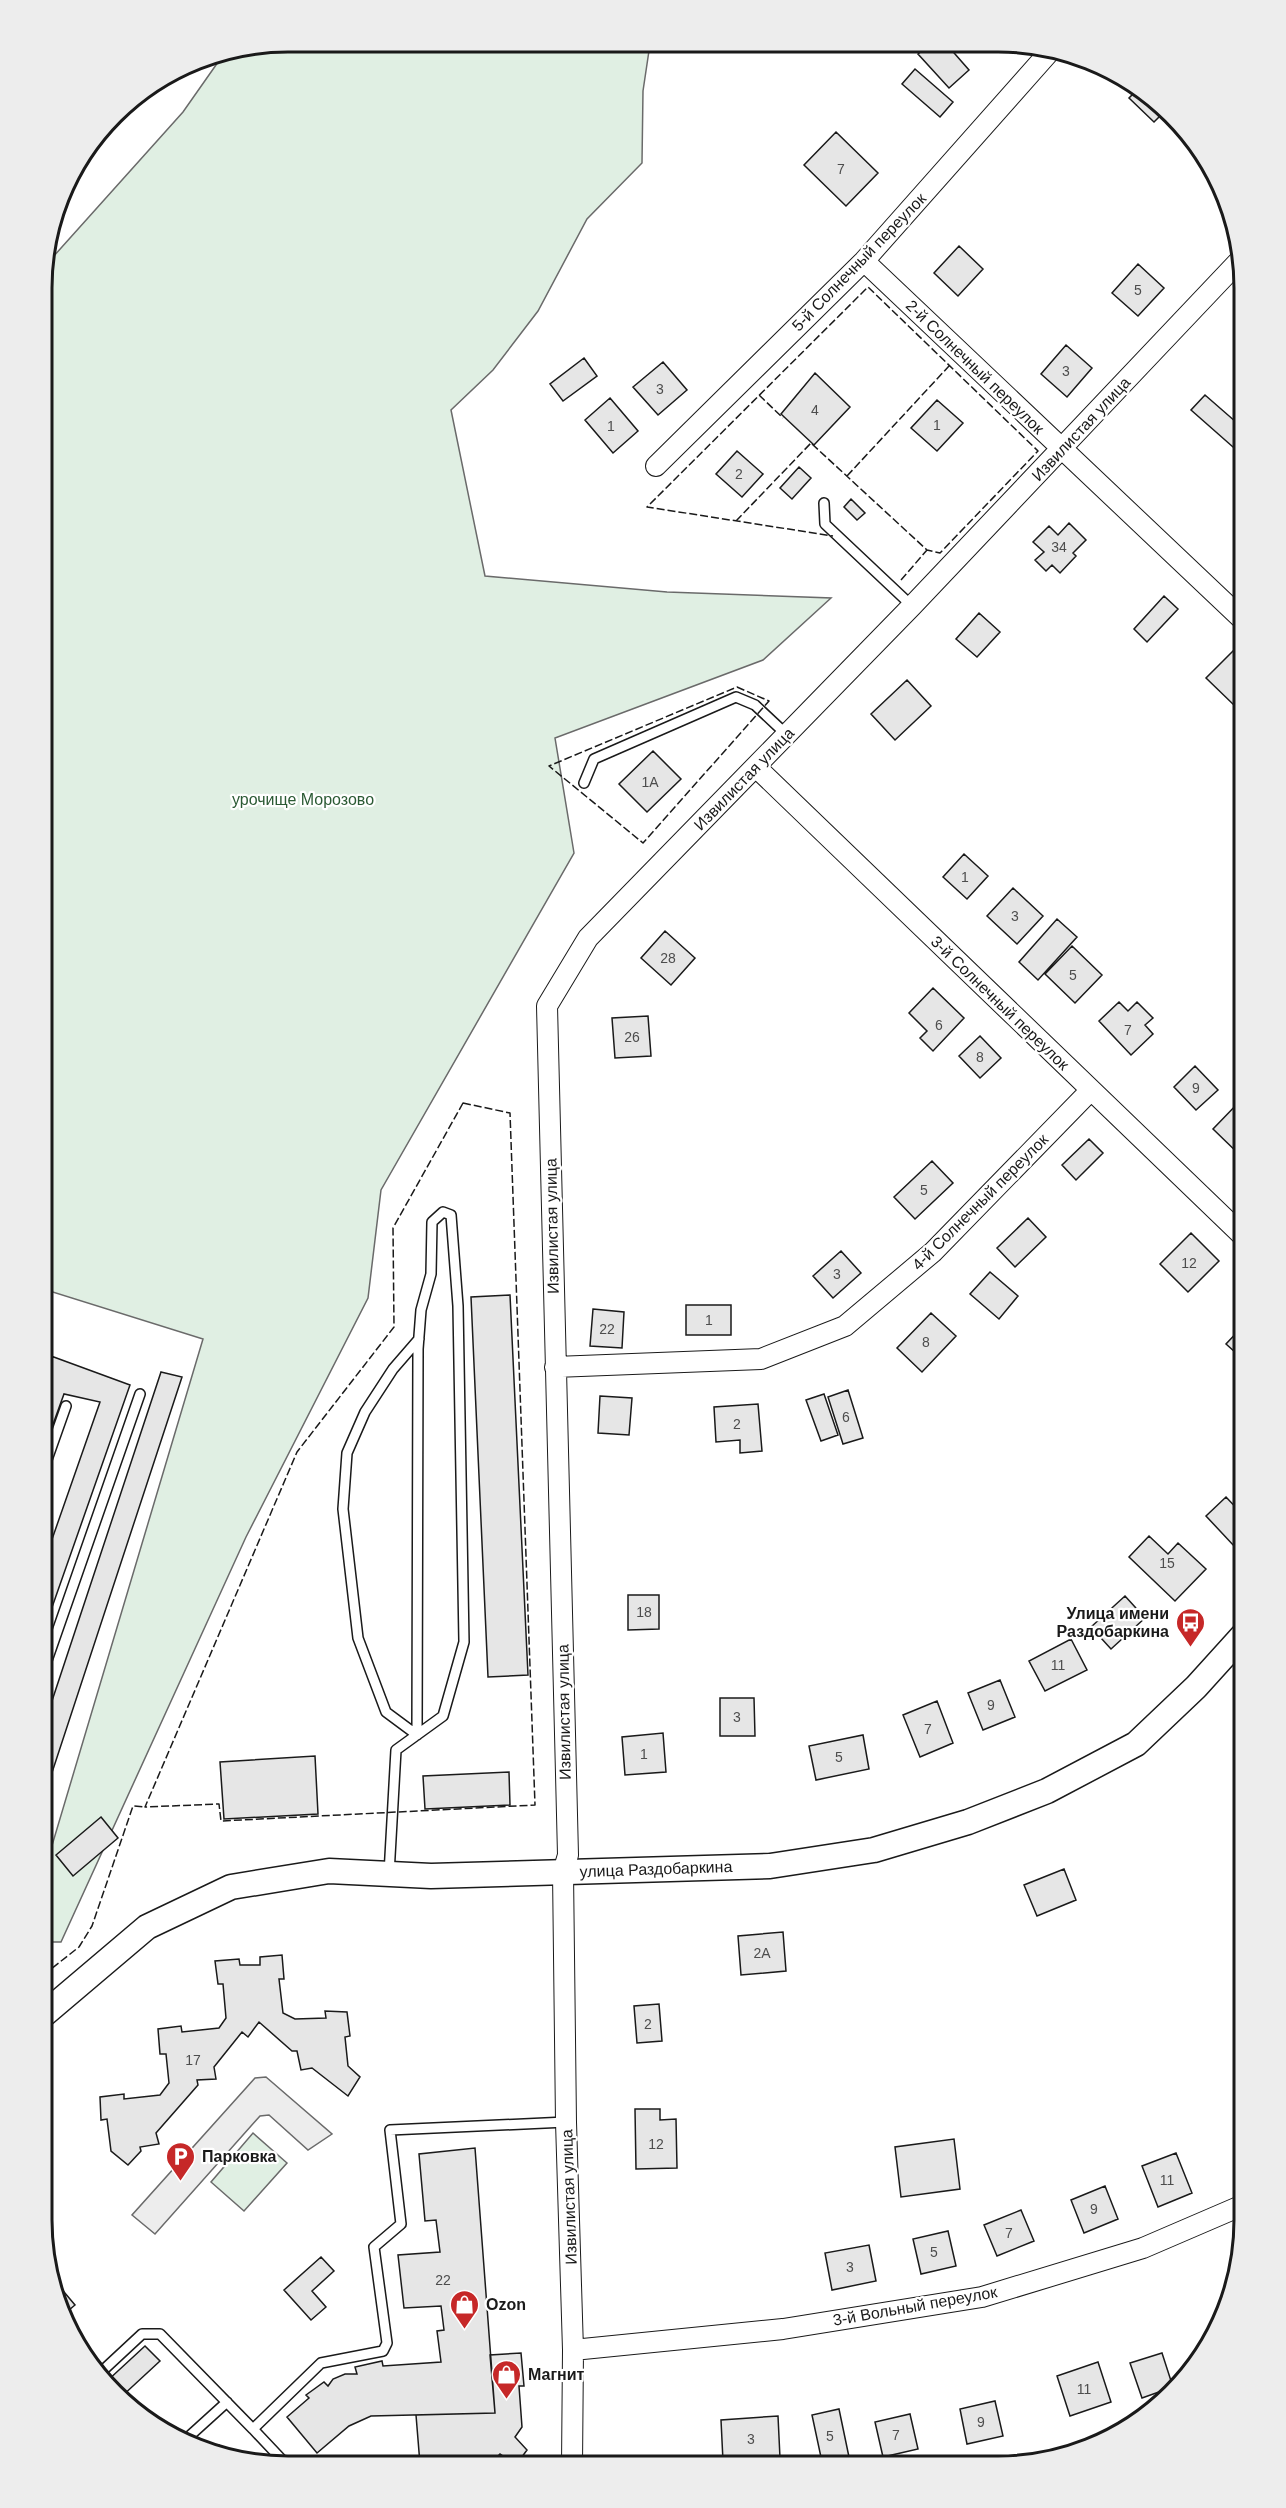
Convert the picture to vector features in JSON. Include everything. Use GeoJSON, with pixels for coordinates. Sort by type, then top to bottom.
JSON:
{"type":"FeatureCollection","features":[{"type":"Feature","properties":{"kind":"street","name":"5-й Солнечный переулок"},"geometry":{"type":"LineString","coordinates":[[656,466],[864,261],[1045,57]]}},
{"type":"Feature","properties":{"kind":"street","name":"2-й Солнечный переулок"},"geometry":{"type":"LineString","coordinates":[[864,261],[1234,612]]}},
{"type":"Feature","properties":{"kind":"street","name":"Извилистая улица"},"geometry":{"type":"LineString","coordinates":[[572,2456],[573,2350],[566,2122],[563,1872],[568,1855],[547,1006],[588,938],[757,768],[1232,268]]}},
{"type":"Feature","properties":{"kind":"street","name":"3-й Солнечный переулок"},"geometry":{"type":"LineString","coordinates":[[757,768],[1234,1228]]}},
{"type":"Feature","properties":{"kind":"street","name":"4-й Солнечный переулок"},"geometry":{"type":"LineString","coordinates":[[555,1367],[761,1359],[845,1326],[933,1252],[1090,1091]]}},
{"type":"Feature","properties":{"kind":"street","name":"улица Раздобаркина"},"geometry":{"type":"LineString","coordinates":[[52,2008],[147,1927],[231,1887],[330,1871],[431,1876],[770,1866],[874,1850],[968,1822],[1047,1791],[1136,1744],[1196,1687],[1234,1645]]}},
{"type":"Feature","properties":{"kind":"street","name":"3-й Вольный переулок"},"geometry":{"type":"LineString","coordinates":[[573,2350],[783,2329],[982,2297],[1143,2248],[1234,2209]]}},
{"type":"Feature","properties":{"kind":"lane"},"geometry":{"type":"LineString","coordinates":[[824,503],[825,524],[912,606]]}},
{"type":"Feature","properties":{"kind":"lane"},"geometry":{"type":"LineString","coordinates":[[584,783],[594,759],[736,697],[755,705],[787,735]]}},
{"type":"Feature","properties":{"kind":"lane"},"geometry":{"type":"LineString","coordinates":[[389,1874],[396,1750],[417,1735],[443,1716],[464,1641],[458,1306],[451,1215],[444,1212],[432,1222],[432,1274],[421,1310],[419,1339],[417,1735]]}},
{"type":"Feature","properties":{"kind":"lane"},"geometry":{"type":"LineString","coordinates":[[417,1735],[386,1712],[358,1638],[343,1509],[347,1453],[365,1412],[393,1369],[419,1339]]}},
{"type":"Feature","properties":{"kind":"lane"},"geometry":{"type":"LineString","coordinates":[[52,1646],[140,1394]]}},
{"type":"Feature","properties":{"kind":"lane"},"geometry":{"type":"LineString","coordinates":[[52,1446],[66,1406]]}},
{"type":"Feature","properties":{"kind":"lane"},"geometry":{"type":"LineString","coordinates":[[253,2428],[321,2363],[383,2351],[387,2343],[374,2247],[401,2224],[390,2130],[566,2122]]}},
{"type":"Feature","properties":{"kind":"lane"},"geometry":{"type":"LineString","coordinates":[[105,2368],[142,2334],[160,2334],[278,2455]]}},
{"type":"Feature","properties":{"kind":"lane"},"geometry":{"type":"LineString","coordinates":[[191,2435],[228,2402]]}},
{"type":"Feature","properties":{"kind":"green space","name":"урочище Морозово"},"geometry":{"type":"Polygon","coordinates":[[[649,52],[643,91],[642,163],[587,219],[538,311],[493,370],[451,410],[485,576],[667,592],[831,598],[763,660],[555,738],[574,853],[381,1190],[368,1298],[246,1537],[61,1942],[52,1942],[52,1845],[203,1339],[52,1292],[53,273],[56,254],[183,112],[217,64],[243,57],[273,53],[649,52]]]}},
{"type":"Feature","properties":{"kind":"green space"},"geometry":{"type":"Polygon","coordinates":[[[253,2133],[287,2163],[244,2211],[211,2182],[253,2133]]]}},
{"type":"Feature","properties":{"kind":"shaded area","name":"Парковка"},"geometry":{"type":"Polygon","coordinates":[[[266,2077],[332,2134],[308,2150],[269,2115],[260,2116],[155,2234],[132,2215],[255,2078],[266,2077]]]}},
{"type":"Feature","properties":{"kind":"building"},"geometry":{"type":"Polygon","coordinates":[[[920,52],[953,52],[969,70],[949,88],[918,54],[920,52]]]}},
{"type":"Feature","properties":{"kind":"building"},"geometry":{"type":"Polygon","coordinates":[[[915,69],[953,102],[940,117],[902,84],[915,69]]]}},
{"type":"Feature","properties":{"kind":"building"},"geometry":{"type":"Polygon","coordinates":[[[1132,95],[1159,117],[1154,122],[1129,98],[1132,95]]]}},
{"type":"Feature","properties":{"kind":"building"},"geometry":{"type":"Polygon","coordinates":[[[836,132],[878,173],[846,206],[804,165],[836,132]]]}},
{"type":"Feature","properties":{"kind":"building"},"geometry":{"type":"Polygon","coordinates":[[[959,246],[983,269],[958,296],[934,273],[959,246]]]}},
{"type":"Feature","properties":{"kind":"building"},"geometry":{"type":"Polygon","coordinates":[[[1138,264],[1164,288],[1138,316],[1112,293],[1138,264]]]}},
{"type":"Feature","properties":{"kind":"building"},"geometry":{"type":"Polygon","coordinates":[[[1066,345],[1092,368],[1067,397],[1041,374],[1066,345]]]}},
{"type":"Feature","properties":{"kind":"building"},"geometry":{"type":"Polygon","coordinates":[[[584,358],[597,376],[563,401],[550,384],[584,358]]]}},
{"type":"Feature","properties":{"kind":"building"},"geometry":{"type":"Polygon","coordinates":[[[663,362],[687,390],[658,415],[633,387],[663,362]]]}},
{"type":"Feature","properties":{"kind":"building"},"geometry":{"type":"Polygon","coordinates":[[[815,373],[850,407],[814,445],[781,414],[815,373]]]}},
{"type":"Feature","properties":{"kind":"building"},"geometry":{"type":"Polygon","coordinates":[[[1205,395],[1234,420],[1233,447],[1191,410],[1205,395]]]}},
{"type":"Feature","properties":{"kind":"building"},"geometry":{"type":"Polygon","coordinates":[[[610,398],[638,431],[613,453],[585,420],[610,398]]]}},
{"type":"Feature","properties":{"kind":"building"},"geometry":{"type":"Polygon","coordinates":[[[937,400],[963,423],[937,451],[911,428],[937,400]]]}},
{"type":"Feature","properties":{"kind":"building"},"geometry":{"type":"Polygon","coordinates":[[[737,451],[763,474],[742,497],[716,474],[737,451]]]}},
{"type":"Feature","properties":{"kind":"building"},"geometry":{"type":"Polygon","coordinates":[[[799,467],[811,478],[792,499],[780,488],[799,467]]]}},
{"type":"Feature","properties":{"kind":"building"},"geometry":{"type":"Polygon","coordinates":[[[851,499],[865,513],[857,520],[844,507],[851,499]]]}},
{"type":"Feature","properties":{"kind":"building"},"geometry":{"type":"Polygon","coordinates":[[[1069,523],[1086,540],[1073,553],[1076,556],[1060,573],[1052,565],[1046,571],[1035,560],[1044,552],[1033,542],[1049,526],[1058,535],[1069,523]]]}},
{"type":"Feature","properties":{"kind":"building"},"geometry":{"type":"Polygon","coordinates":[[[1164,596],[1178,609],[1147,642],[1134,629],[1164,596]]]}},
{"type":"Feature","properties":{"kind":"building"},"geometry":{"type":"Polygon","coordinates":[[[979,613],[1000,632],[977,657],[956,639],[979,613]]]}},
{"type":"Feature","properties":{"kind":"building"},"geometry":{"type":"Polygon","coordinates":[[[1234,652],[1234,705],[1206,678],[1234,652]]]}},
{"type":"Feature","properties":{"kind":"building"},"geometry":{"type":"Polygon","coordinates":[[[907,680],[931,706],[895,740],[871,714],[907,680]]]}},
{"type":"Feature","properties":{"kind":"building"},"geometry":{"type":"Polygon","coordinates":[[[653,751],[681,779],[647,812],[619,784],[653,751]]]}},
{"type":"Feature","properties":{"kind":"building"},"geometry":{"type":"Polygon","coordinates":[[[964,854],[988,876],[967,899],[943,877],[964,854]]]}},
{"type":"Feature","properties":{"kind":"building"},"geometry":{"type":"Polygon","coordinates":[[[1013,888],[1043,916],[1017,944],[987,916],[1013,888]]]}},
{"type":"Feature","properties":{"kind":"building"},"geometry":{"type":"Polygon","coordinates":[[[1057,919],[1077,937],[1038,980],[1019,962],[1057,919]]]}},
{"type":"Feature","properties":{"kind":"building"},"geometry":{"type":"Polygon","coordinates":[[[665,931],[695,958],[671,985],[641,958],[665,931]]]}},
{"type":"Feature","properties":{"kind":"building"},"geometry":{"type":"Polygon","coordinates":[[[1072,946],[1102,975],[1075,1003],[1045,974],[1072,946]]]}},
{"type":"Feature","properties":{"kind":"building"},"geometry":{"type":"Polygon","coordinates":[[[933,988],[964,1018],[933,1051],[920,1038],[927,1031],[909,1013],[933,988]]]}},
{"type":"Feature","properties":{"kind":"building"},"geometry":{"type":"Polygon","coordinates":[[[1119,1002],[1128,1011],[1137,1002],[1153,1018],[1145,1025],[1153,1034],[1131,1055],[1099,1021],[1119,1002]]]}},
{"type":"Feature","properties":{"kind":"building"},"geometry":{"type":"Polygon","coordinates":[[[648,1016],[651,1056],[615,1058],[612,1018],[648,1016]]]}},
{"type":"Feature","properties":{"kind":"building"},"geometry":{"type":"Polygon","coordinates":[[[980,1036],[1001,1058],[980,1078],[959,1056],[980,1036]]]}},
{"type":"Feature","properties":{"kind":"building"},"geometry":{"type":"Polygon","coordinates":[[[1195,1066],[1218,1090],[1196,1110],[1174,1087],[1195,1066]]]}},
{"type":"Feature","properties":{"kind":"building"},"geometry":{"type":"Polygon","coordinates":[[[1234,1107],[1234,1149],[1213,1129],[1234,1107]]]}},
{"type":"Feature","properties":{"kind":"building"},"geometry":{"type":"Polygon","coordinates":[[[1089,1139],[1103,1153],[1076,1180],[1062,1165],[1089,1139]]]}},
{"type":"Feature","properties":{"kind":"building"},"geometry":{"type":"Polygon","coordinates":[[[932,1161],[953,1183],[915,1219],[894,1197],[932,1161]]]}},
{"type":"Feature","properties":{"kind":"building"},"geometry":{"type":"Polygon","coordinates":[[[1028,1218],[1046,1237],[1015,1267],[997,1248],[1028,1218]]]}},
{"type":"Feature","properties":{"kind":"building"},"geometry":{"type":"Polygon","coordinates":[[[1191,1233],[1219,1261],[1188,1292],[1160,1264],[1191,1233]]]}},
{"type":"Feature","properties":{"kind":"building"},"geometry":{"type":"Polygon","coordinates":[[[841,1251],[861,1273],[833,1298],[813,1276],[841,1251]]]}},
{"type":"Feature","properties":{"kind":"building"},"geometry":{"type":"Polygon","coordinates":[[[990,1272],[1018,1296],[999,1319],[970,1294],[990,1272]]]}},
{"type":"Feature","properties":{"kind":"building"},"geometry":{"type":"Polygon","coordinates":[[[510,1295],[528,1675],[488,1677],[471,1297],[510,1295]]]}},
{"type":"Feature","properties":{"kind":"building"},"geometry":{"type":"Polygon","coordinates":[[[686,1305],[731,1305],[731,1335],[686,1335],[686,1305]]]}},
{"type":"Feature","properties":{"kind":"building"},"geometry":{"type":"Polygon","coordinates":[[[593,1309],[624,1312],[622,1348],[590,1346],[593,1309]]]}},
{"type":"Feature","properties":{"kind":"building"},"geometry":{"type":"Polygon","coordinates":[[[931,1313],[956,1336],[922,1372],[897,1348],[931,1313]]]}},
{"type":"Feature","properties":{"kind":"building"},"geometry":{"type":"Polygon","coordinates":[[[1234,1336],[1234,1351],[1226,1344],[1234,1336]]]}},
{"type":"Feature","properties":{"kind":"building"},"geometry":{"type":"Polygon","coordinates":[[[52,1356],[130,1385],[52,1607],[52,1539],[100,1402],[64,1394],[52,1427],[52,1356]]]}},
{"type":"Feature","properties":{"kind":"building"},"geometry":{"type":"Polygon","coordinates":[[[161,1372],[182,1377],[52,1773],[52,1701],[161,1372]]]}},
{"type":"Feature","properties":{"kind":"building"},"geometry":{"type":"Polygon","coordinates":[[[848,1390],[863,1438],[843,1444],[828,1397],[848,1390]]]}},
{"type":"Feature","properties":{"kind":"building"},"geometry":{"type":"Polygon","coordinates":[[[824,1394],[838,1435],[821,1441],[806,1400],[824,1394]]]}},
{"type":"Feature","properties":{"kind":"building"},"geometry":{"type":"Polygon","coordinates":[[[600,1396],[632,1398],[629,1435],[598,1433],[600,1396]]]}},
{"type":"Feature","properties":{"kind":"building"},"geometry":{"type":"Polygon","coordinates":[[[758,1404],[762,1451],[740,1453],[740,1440],[716,1442],[714,1407],[758,1404]]]}},
{"type":"Feature","properties":{"kind":"building"},"geometry":{"type":"Polygon","coordinates":[[[1226,1497],[1234,1505],[1234,1546],[1206,1516],[1226,1497]]]}},
{"type":"Feature","properties":{"kind":"building"},"geometry":{"type":"Polygon","coordinates":[[[1149,1536],[1168,1554],[1178,1543],[1206,1569],[1175,1601],[1129,1557],[1149,1536]]]}},
{"type":"Feature","properties":{"kind":"building"},"geometry":{"type":"Polygon","coordinates":[[[628,1595],[659,1595],[659,1629],[628,1630],[628,1595]]]}},
{"type":"Feature","properties":{"kind":"building"},"geometry":{"type":"Polygon","coordinates":[[[1125,1596],[1145,1618],[1111,1649],[1091,1627],[1125,1596]]]}},
{"type":"Feature","properties":{"kind":"building"},"geometry":{"type":"Polygon","coordinates":[[[1071,1639],[1087,1670],[1045,1691],[1029,1661],[1071,1639]]]}},
{"type":"Feature","properties":{"kind":"building"},"geometry":{"type":"Polygon","coordinates":[[[1000,1680],[1015,1717],[983,1730],[968,1693],[1000,1680]]]}},
{"type":"Feature","properties":{"kind":"building"},"geometry":{"type":"Polygon","coordinates":[[[720,1698],[754,1698],[755,1736],[720,1736],[720,1698]]]}},
{"type":"Feature","properties":{"kind":"building"},"geometry":{"type":"Polygon","coordinates":[[[937,1701],[953,1743],[920,1757],[903,1715],[937,1701]]]}},
{"type":"Feature","properties":{"kind":"building"},"geometry":{"type":"Polygon","coordinates":[[[663,1733],[666,1772],[625,1775],[622,1737],[663,1733]]]}},
{"type":"Feature","properties":{"kind":"building"},"geometry":{"type":"Polygon","coordinates":[[[863,1735],[869,1769],[816,1780],[809,1746],[863,1735]]]}},
{"type":"Feature","properties":{"kind":"building"},"geometry":{"type":"Polygon","coordinates":[[[315,1756],[318,1814],[224,1819],[220,1762],[315,1756]]]}},
{"type":"Feature","properties":{"kind":"building"},"geometry":{"type":"Polygon","coordinates":[[[509,1772],[510,1805],[425,1809],[423,1776],[509,1772]]]}},
{"type":"Feature","properties":{"kind":"building"},"geometry":{"type":"Polygon","coordinates":[[[101,1817],[118,1838],[73,1876],[56,1855],[101,1817]]]}},
{"type":"Feature","properties":{"kind":"building"},"geometry":{"type":"Polygon","coordinates":[[[1064,1869],[1076,1900],[1037,1916],[1024,1885],[1064,1869]]]}},
{"type":"Feature","properties":{"kind":"building"},"geometry":{"type":"Polygon","coordinates":[[[783,1932],[786,1971],[741,1975],[738,1936],[783,1932]]]}},
{"type":"Feature","properties":{"kind":"building"},"geometry":{"type":"Polygon","coordinates":[[[282,1955],[284,1979],[279,1979],[283,2013],[295,2019],[326,2018],[325,2011],[347,2012],[350,2036],[345,2037],[348,2066],[360,2077],[348,2096],[312,2068],[301,2070],[297,2051],[292,2051],[259,2022],[248,2037],[242,2032],[214,2067],[216,2079],[197,2080],[198,2085],[156,2133],[159,2144],[140,2147],[141,2151],[128,2165],[111,2151],[107,2119],[101,2120],[100,2097],[124,2094],[124,2099],[160,2095],[169,2083],[166,2054],[160,2054],[158,2029],[181,2026],[182,2032],[219,2028],[226,2018],[223,1984],[218,1984],[215,1961],[239,1959],[240,1965],[260,1965],[260,1957],[282,1955]]]}},
{"type":"Feature","properties":{"kind":"building"},"geometry":{"type":"Polygon","coordinates":[[[659,2004],[662,2041],[637,2043],[634,2006],[659,2004]]]}},
{"type":"Feature","properties":{"kind":"building"},"geometry":{"type":"Polygon","coordinates":[[[635,2109],[660,2109],[660,2120],[676,2119],[677,2168],[636,2169],[635,2109]]]}},
{"type":"Feature","properties":{"kind":"building"},"geometry":{"type":"Polygon","coordinates":[[[954,2139],[960,2189],[901,2197],[895,2147],[954,2139]]]}},
{"type":"Feature","properties":{"kind":"building"},"geometry":{"type":"Polygon","coordinates":[[[475,2148],[495,2413],[371,2416],[349,2426],[317,2453],[287,2417],[309,2398],[306,2395],[324,2382],[328,2386],[333,2379],[345,2374],[357,2374],[355,2367],[382,2361],[383,2366],[441,2362],[437,2331],[444,2330],[441,2306],[404,2308],[398,2255],[440,2252],[436,2220],[425,2221],[419,2154],[475,2148]]]}},
{"type":"Feature","properties":{"kind":"building"},"geometry":{"type":"Polygon","coordinates":[[[1176,2153],[1192,2193],[1158,2207],[1142,2166],[1176,2153]]]}},
{"type":"Feature","properties":{"kind":"building"},"geometry":{"type":"Polygon","coordinates":[[[1105,2186],[1118,2219],[1084,2233],[1071,2200],[1105,2186]]]}},
{"type":"Feature","properties":{"kind":"building"},"geometry":{"type":"Polygon","coordinates":[[[1021,2210],[1034,2241],[997,2256],[984,2225],[1021,2210]]]}},
{"type":"Feature","properties":{"kind":"building"},"geometry":{"type":"Polygon","coordinates":[[[948,2231],[956,2266],[921,2274],[913,2239],[948,2231]]]}},
{"type":"Feature","properties":{"kind":"building"},"geometry":{"type":"Polygon","coordinates":[[[869,2245],[876,2281],[832,2290],[825,2253],[869,2245]]]}},
{"type":"Feature","properties":{"kind":"building"},"geometry":{"type":"Polygon","coordinates":[[[321,2257],[334,2271],[312,2291],[326,2307],[311,2320],[284,2290],[321,2257]]]}},
{"type":"Feature","properties":{"kind":"building"},"geometry":{"type":"Polygon","coordinates":[[[64,2292],[75,2305],[70,2309],[64,2292]]]}},
{"type":"Feature","properties":{"kind":"building"},"geometry":{"type":"Polygon","coordinates":[[[145,2346],[160,2361],[127,2391],[112,2376],[145,2346]]]}},
{"type":"Feature","properties":{"kind":"building","name":"Магнит"},"geometry":{"type":"Polygon","coordinates":[[[521,2353],[524,2386],[519,2386],[522,2427],[515,2437],[527,2450],[523,2456],[500,2454],[498,2456],[419,2456],[416,2415],[495,2413],[490,2355],[521,2353]]]}},
{"type":"Feature","properties":{"kind":"building"},"geometry":{"type":"Polygon","coordinates":[[[1162,2353],[1171,2379],[1158,2392],[1142,2398],[1130,2363],[1162,2353]]]}},
{"type":"Feature","properties":{"kind":"building"},"geometry":{"type":"Polygon","coordinates":[[[1098,2362],[1111,2402],[1070,2416],[1057,2376],[1098,2362]]]}},
{"type":"Feature","properties":{"kind":"building"},"geometry":{"type":"Polygon","coordinates":[[[995,2401],[1003,2436],[967,2444],[960,2409],[995,2401]]]}},
{"type":"Feature","properties":{"kind":"building"},"geometry":{"type":"Polygon","coordinates":[[[839,2409],[849,2456],[821,2456],[812,2415],[839,2409]]]}},
{"type":"Feature","properties":{"kind":"building"},"geometry":{"type":"Polygon","coordinates":[[[910,2414],[918,2449],[883,2456],[875,2422],[910,2414]]]}},
{"type":"Feature","properties":{"kind":"building"},"geometry":{"type":"Polygon","coordinates":[[[778,2416],[780,2456],[723,2456],[721,2420],[778,2416]]]}},
{"type":"Feature","properties":{"kind":"fence"},"geometry":{"type":"LineString","coordinates":[[812,444],[927,550],[940,553],[1038,451],[868,287],[647,507],[833,536]]}},
{"type":"Feature","properties":{"kind":"fence"},"geometry":{"type":"LineString","coordinates":[[847,476],[949,366]]}},
{"type":"Feature","properties":{"kind":"fence"},"geometry":{"type":"LineString","coordinates":[[759,395],[783,418]]}},
{"type":"Feature","properties":{"kind":"fence"},"geometry":{"type":"LineString","coordinates":[[736,521],[811,443]]}},
{"type":"Feature","properties":{"kind":"fence"},"geometry":{"type":"LineString","coordinates":[[901,580],[927,550]]}},
{"type":"Feature","properties":{"kind":"fence"},"geometry":{"type":"LineString","coordinates":[[737,687],[769,701],[643,843],[549,766],[737,687]]}},
{"type":"Feature","properties":{"kind":"fence"},"geometry":{"type":"LineString","coordinates":[[463,1103],[510,1113],[535,1805],[221,1821],[219,1804],[145,1807],[297,1452],[394,1327],[393,1228],[463,1103]]}},
{"type":"Feature","properties":{"kind":"fence"},"geometry":{"type":"LineString","coordinates":[[52,1968],[79,1947],[92,1926],[133,1806],[145,1807]]}},
{"type":"Feature","properties":{"kind":"place","name":"Улица имени Раздобаркина"},"geometry":{"type":"Point","coordinates":[1190,1648]}},
{"type":"Feature","properties":{"kind":"place","name":"Парковка"},"geometry":{"type":"Point","coordinates":[181,2182]}},
{"type":"Feature","properties":{"kind":"place","name":"Ozon"},"geometry":{"type":"Point","coordinates":[465,2330]}},
{"type":"Feature","properties":{"kind":"place","name":"Магнит"},"geometry":{"type":"Point","coordinates":[507,2400]}}]}
